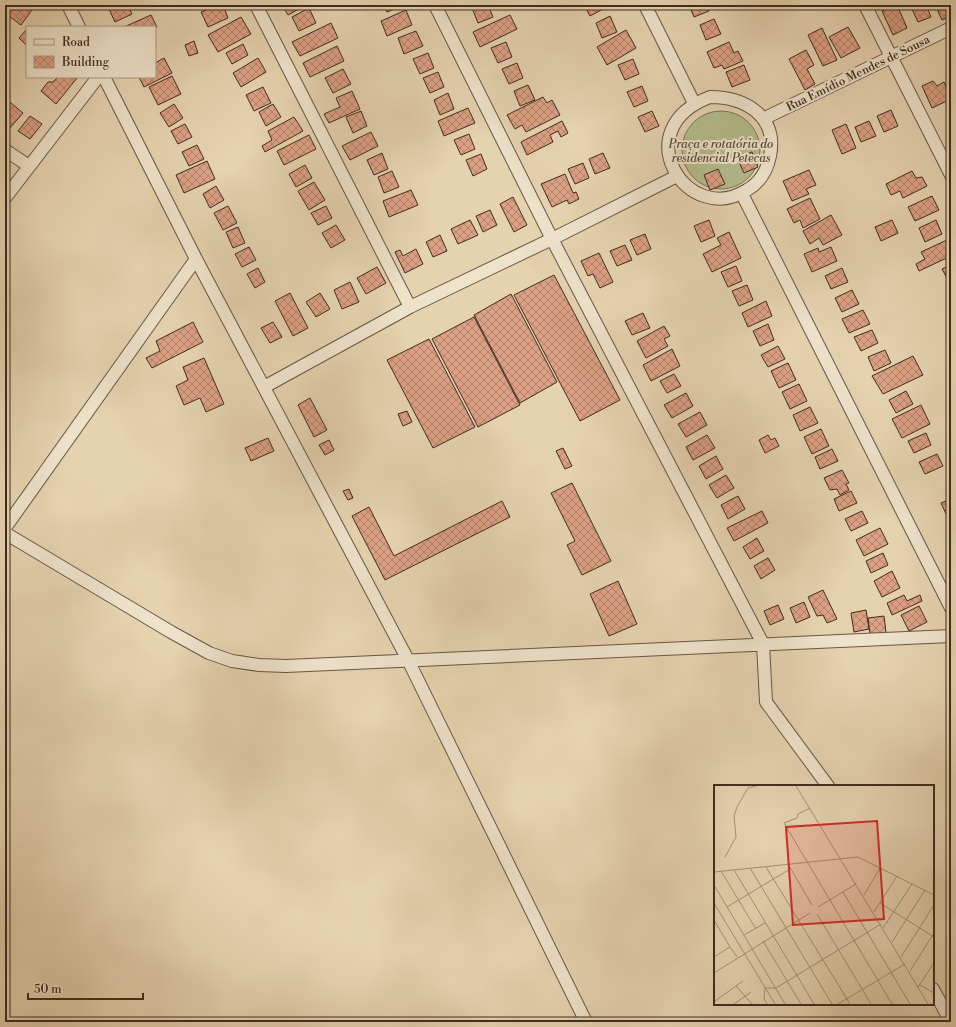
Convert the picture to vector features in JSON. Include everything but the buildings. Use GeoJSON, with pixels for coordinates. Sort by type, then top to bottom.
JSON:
{"type":"FeatureCollection","features":[{"type":"Feature","properties":{"kind":"street"},"geometry":{"type":"LineString","coordinates":[[68,5],[78,26]]}},
{"type":"Feature","properties":{"kind":"street"},"geometry":{"type":"LineString","coordinates":[[256,5],[410,307]]}},
{"type":"Feature","properties":{"kind":"street"},"geometry":{"type":"LineString","coordinates":[[435,5],[552,239],[763,644],[766,702],[827,785]]}},
{"type":"Feature","properties":{"kind":"street"},"geometry":{"type":"LineString","coordinates":[[645,5],[694,103]]}},
{"type":"Feature","properties":{"kind":"street"},"geometry":{"type":"LineString","coordinates":[[865,5],[951,175]]}},
{"type":"Feature","properties":{"kind":"street","name":"Rua Emídio Mendes de Sousa"},"geometry":{"type":"LineString","coordinates":[[765,118],[951,28]]}},
{"type":"Feature","properties":{"kind":"street"},"geometry":{"type":"LineString","coordinates":[[5,198],[97,78]]}},
{"type":"Feature","properties":{"kind":"street"},"geometry":{"type":"LineString","coordinates":[[105,78],[196,259],[408,660],[586,1022]]}},
{"type":"Feature","properties":{"kind":"street"},"geometry":{"type":"LineString","coordinates":[[710,97],[726,97],[742,102],[765,118],[770,137],[771,151],[769,164],[762,176],[753,186],[742,194],[724,199],[706,197],[690,189],[677,176],[670,161],[669,150],[672,128],[681,114],[694,103],[710,97]]}},
{"type":"Feature","properties":{"kind":"street"},"geometry":{"type":"LineString","coordinates":[[5,150],[29,166]]}},
{"type":"Feature","properties":{"kind":"street"},"geometry":{"type":"LineString","coordinates":[[264,387],[410,307],[552,239],[677,176]]}},
{"type":"Feature","properties":{"kind":"street"},"geometry":{"type":"LineString","coordinates":[[742,194],[946,586],[951,608]]}},
{"type":"Feature","properties":{"kind":"street"},"geometry":{"type":"LineString","coordinates":[[5,528],[196,259]]}},
{"type":"Feature","properties":{"kind":"street"},"geometry":{"type":"LineString","coordinates":[[5,532],[171,632],[210,652],[232,661],[259,665],[286,666],[951,636]]}},
{"type":"Feature","properties":{"kind":"street"},"geometry":{"type":"LineString","coordinates":[[934,990],[951,1022]]}},
{"type":"Feature","properties":{"kind":"green space","name":"Praça e rotatória do residencial Petecas"},"geometry":{"type":"Polygon","coordinates":[[[721,111],[736,114],[743,118],[753,128],[757,135],[760,150],[757,165],[753,172],[743,182],[736,186],[721,189],[706,186],[699,182],[689,172],[685,165],[682,150],[685,135],[689,128],[699,118],[706,114],[721,111]]]}}]}
